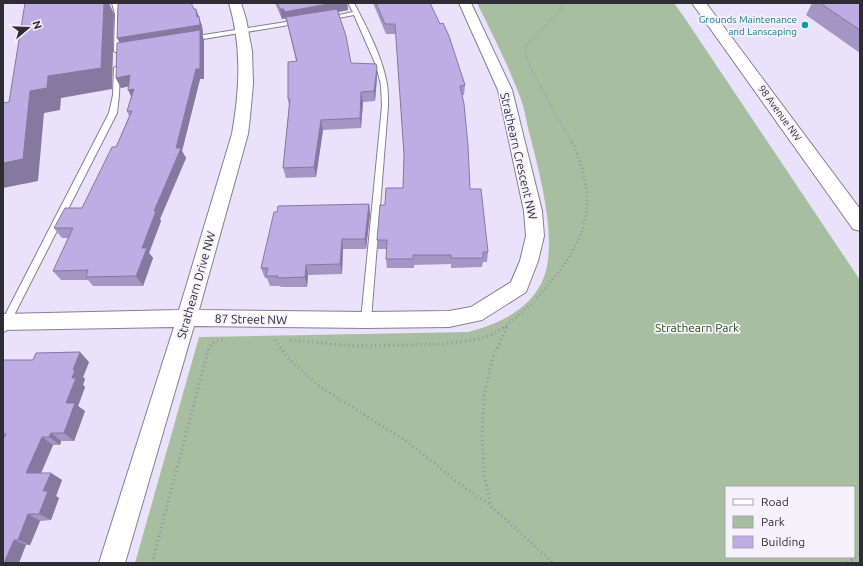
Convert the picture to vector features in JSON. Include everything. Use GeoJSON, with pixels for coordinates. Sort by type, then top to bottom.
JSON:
{"type":"FeatureCollection","features":[{"type":"Feature","properties":{"kind":"main road","name":"98 Avenue NW"},"geometry":{"type":"LineString","coordinates":[[699,3],[860,224]]}},
{"type":"Feature","properties":{"kind":"street","name":"Strathearn Drive NW"},"geometry":{"type":"LineString","coordinates":[[112,563],[240,134],[247,80],[243,30],[235,3]]}},
{"type":"Feature","properties":{"kind":"street","name":"Strathearn Crescent NW"},"geometry":{"type":"LineString","coordinates":[[465,3],[505,90],[533,211],[535,236],[529,261],[522,280],[519,287],[496,302]]}},
{"type":"Feature","properties":{"kind":"street","name":"87 Street NW"},"geometry":{"type":"LineString","coordinates":[[4,324],[186,318],[366,320],[449,319],[475,314],[496,302]]}},
{"type":"Feature","properties":{"kind":"lane"},"geometry":{"type":"LineString","coordinates":[[4,324],[113,113],[121,50],[118,14],[115,3]]}},
{"type":"Feature","properties":{"kind":"lane"},"geometry":{"type":"LineString","coordinates":[[351,3],[379,65],[384,84],[385,106],[366,320]]}},
{"type":"Feature","properties":{"kind":"lane"},"geometry":{"type":"LineString","coordinates":[[186,40],[356,13]]}},
{"type":"Feature","properties":{"kind":"path"},"geometry":{"type":"LineString","coordinates":[[289,340],[356,346],[444,344],[479,339],[507,325],[530,307],[556,277],[581,240],[586,223],[587,187],[584,170],[578,153],[526,57],[525,50],[528,44],[558,13],[563,3]]}},
{"type":"Feature","properties":{"kind":"path"},"geometry":{"type":"LineString","coordinates":[[491,506],[484,473],[482,434],[484,397],[492,360],[507,325]]}},
{"type":"Feature","properties":{"kind":"path"},"geometry":{"type":"LineString","coordinates":[[152,563],[209,347],[215,342],[228,340]]}},
{"type":"Feature","properties":{"kind":"path"},"geometry":{"type":"LineString","coordinates":[[269,340],[282,340]]}},
{"type":"Feature","properties":{"kind":"path"},"geometry":{"type":"LineString","coordinates":[[276,340],[284,354],[293,364],[328,395],[373,420],[411,445],[457,482],[491,506],[553,563]]}},
{"type":"Feature","properties":{"kind":"green space","name":"Strathearn Park"},"geometry":{"type":"Polygon","coordinates":[[[477,3],[674,3],[684,17],[860,280],[860,563],[135,563],[199,337],[468,332],[491,325],[513,314],[531,298],[539,288],[548,262],[549,244],[546,205],[538,165],[521,99],[504,59],[477,3]]]}},
{"type":"Feature","properties":{"kind":"building"},"geometry":{"type":"Polygon","coordinates":[[[25,3],[104,3],[101,68],[48,76],[47,88],[30,91],[23,159],[3,163],[3,103],[9,102],[25,3]]]}},
{"type":"Feature","properties":{"kind":"building"},"geometry":{"type":"Polygon","coordinates":[[[118,3],[191,3],[194,9],[196,9],[197,17],[199,16],[200,25],[117,38],[118,3]]]}},
{"type":"Feature","properties":{"kind":"building"},"geometry":{"type":"Polygon","coordinates":[[[277,3],[333,3],[284,12],[284,9],[280,9],[277,3]]]}},
{"type":"Feature","properties":{"kind":"building"},"geometry":{"type":"Polygon","coordinates":[[[376,3],[430,3],[440,24],[443,23],[449,36],[465,85],[460,86],[464,104],[468,145],[470,189],[481,189],[488,252],[483,252],[483,258],[451,258],[451,255],[413,255],[413,259],[386,259],[387,240],[377,240],[380,205],[385,205],[386,188],[403,188],[404,155],[395,24],[385,24],[376,3]]]}},
{"type":"Feature","properties":{"kind":"building"},"geometry":{"type":"Polygon","coordinates":[[[820,3],[860,3],[860,30],[820,3]]]}},
{"type":"Feature","properties":{"kind":"building"},"geometry":{"type":"Polygon","coordinates":[[[337,9],[346,36],[351,63],[376,64],[377,67],[374,91],[361,92],[360,118],[321,120],[314,167],[283,168],[290,99],[288,99],[288,62],[297,61],[286,17],[337,9]]]}},
{"type":"Feature","properties":{"kind":"building"},"geometry":{"type":"Polygon","coordinates":[[[200,30],[200,69],[196,69],[176,148],[181,148],[154,211],[156,211],[142,248],[147,248],[136,276],[86,277],[88,270],[53,271],[73,228],[54,228],[65,208],[82,208],[112,147],[116,147],[132,111],[127,111],[134,89],[128,90],[130,75],[116,78],[117,43],[200,30]]]}},
{"type":"Feature","properties":{"kind":"building"},"geometry":{"type":"Polygon","coordinates":[[[369,204],[365,239],[342,239],[340,264],[306,265],[305,277],[277,278],[278,276],[266,276],[268,268],[261,268],[274,212],[277,212],[278,206],[369,204]]]}},
{"type":"Feature","properties":{"kind":"building"},"geometry":{"type":"Polygon","coordinates":[[[80,352],[73,370],[75,370],[72,378],[76,378],[66,403],[75,403],[64,433],[51,433],[49,437],[42,437],[26,473],[51,473],[43,491],[48,491],[39,514],[28,514],[18,540],[14,540],[3,563],[3,439],[6,434],[3,433],[3,360],[33,360],[36,353],[80,352]]]}},
{"type":"Feature","properties":{"kind":"place","name":"Grounds Maintenance and Lanscaping"},"geometry":{"type":"Point","coordinates":[805,25]}}]}
